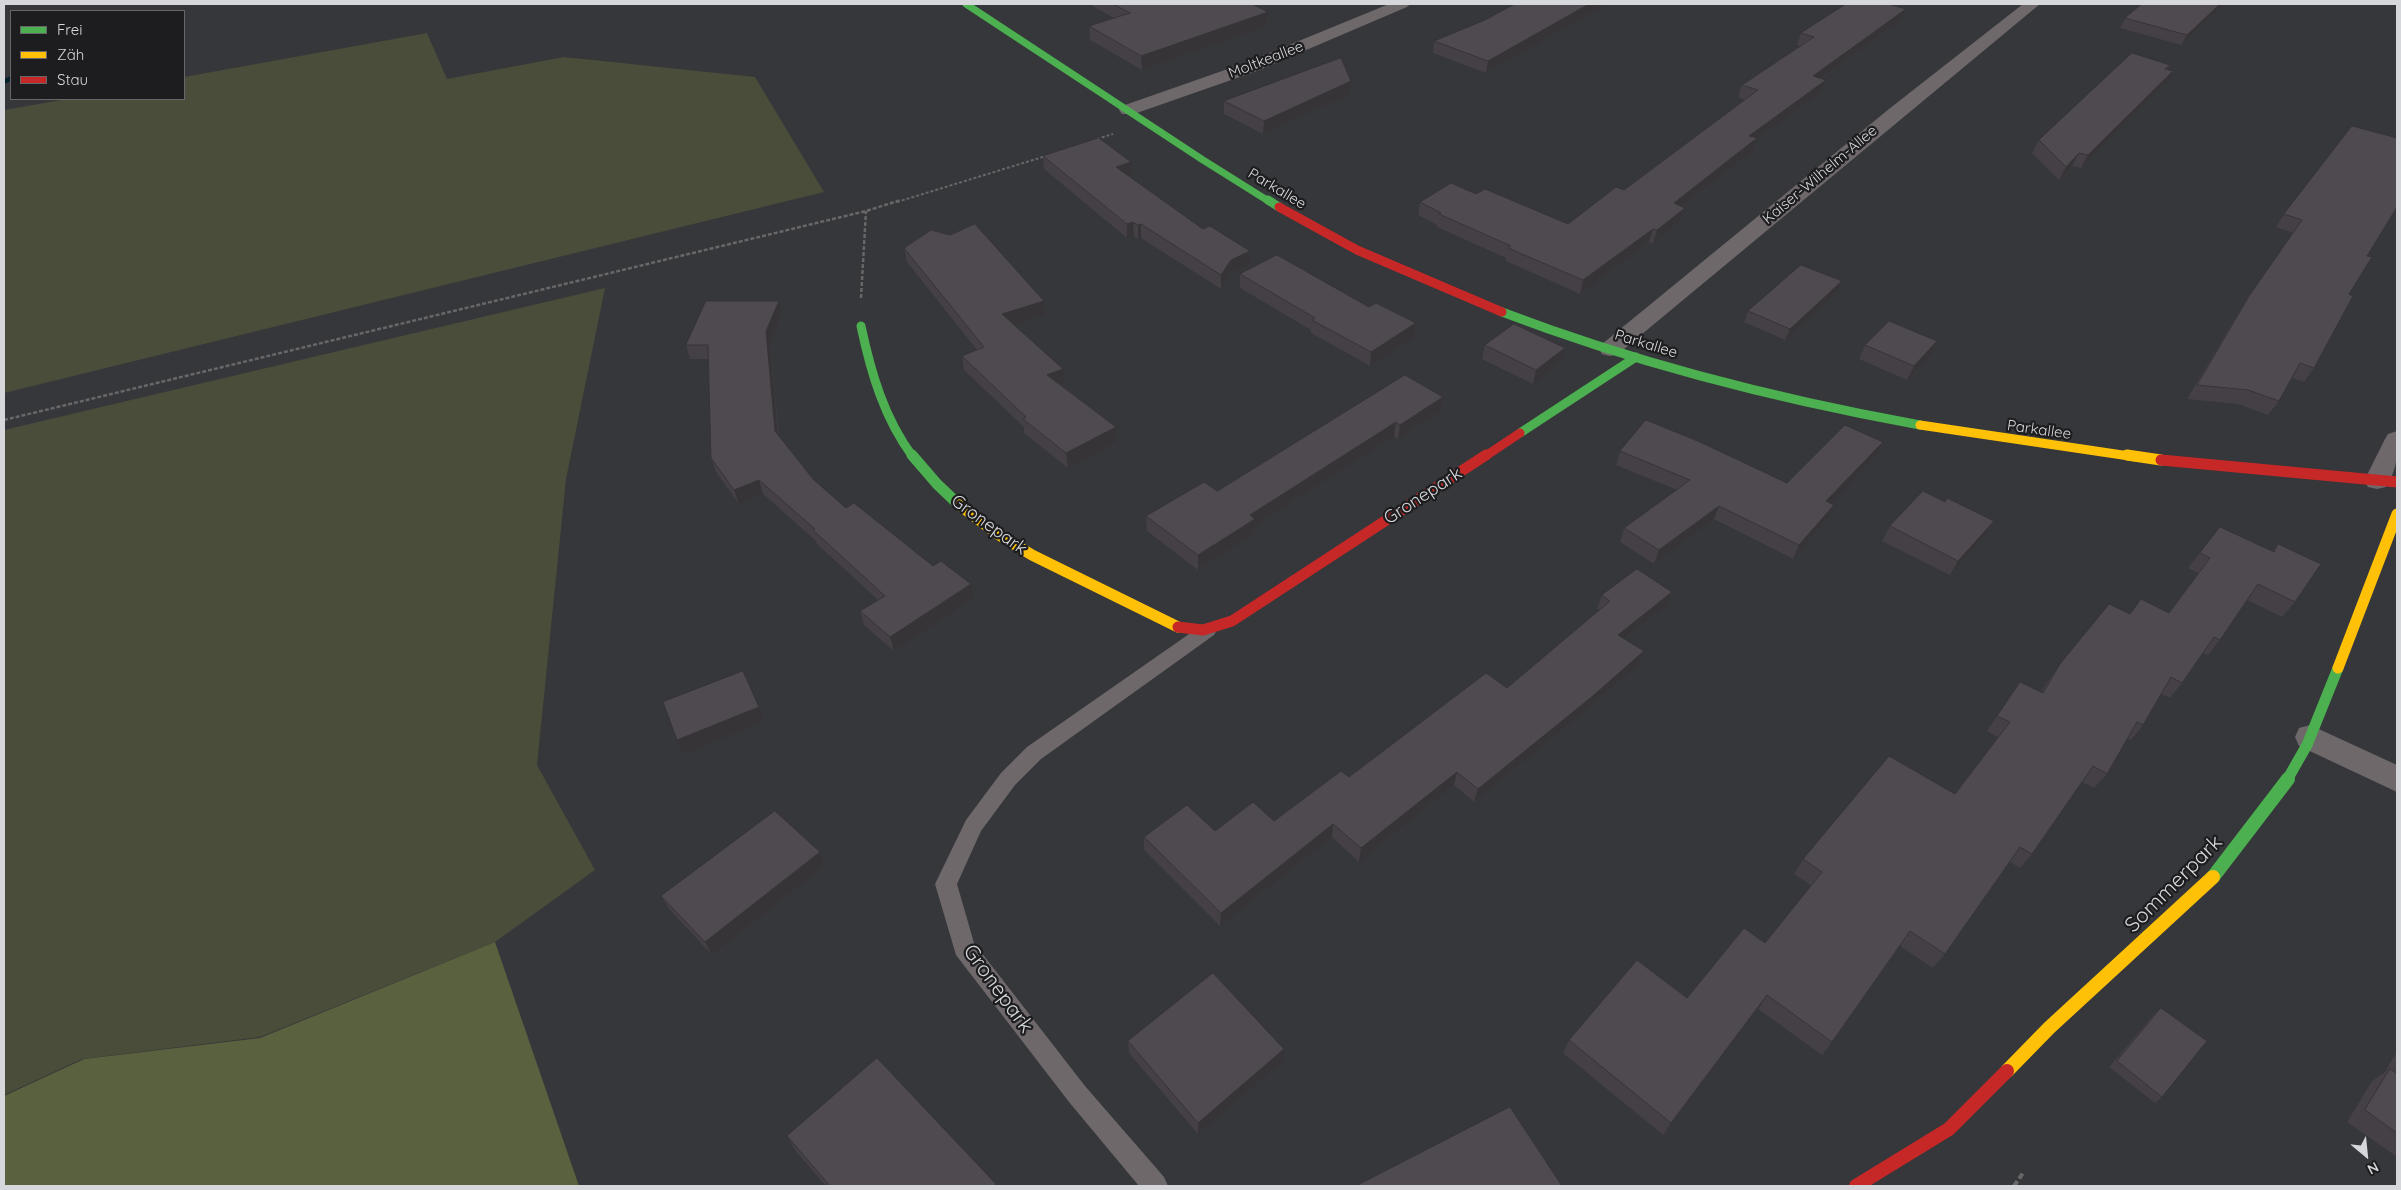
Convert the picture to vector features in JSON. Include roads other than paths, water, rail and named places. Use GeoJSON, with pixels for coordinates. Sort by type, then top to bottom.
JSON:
{"type":"FeatureCollection","features":[{"type":"Feature","properties":{"kind":"street","name":"Parkallee"},"geometry":{"type":"LineString","coordinates":[[966,4],[1271,204],[1359,251],[1464,297],[1610,349],[1794,400],[1948,431],[2110,455],[2387,481]]}},
{"type":"Feature","properties":{"kind":"street","name":"Moltkeallee"},"geometry":{"type":"LineString","coordinates":[[1128,110],[1251,67],[1402,4]]}},
{"type":"Feature","properties":{"kind":"street","name":"Kaiser-Wilhelm-Allee"},"geometry":{"type":"LineString","coordinates":[[1610,349],[1888,119],[2032,4]]}},
{"type":"Feature","properties":{"kind":"street","name":"Gronepark"},"geometry":{"type":"LineString","coordinates":[[861,326],[869,372],[886,417],[916,462],[961,507],[1019,548],[1066,574],[1170,624],[1191,630],[1208,630],[1232,621],[1636,357]]}},
{"type":"Feature","properties":{"kind":"street"},"geometry":{"type":"LineString","coordinates":[[2387,481],[2397,439]]}},
{"type":"Feature","properties":{"kind":"street","name":"Sommerpark"},"geometry":{"type":"LineString","coordinates":[[1856,1186],[1949,1129],[2049,1028],[2212,877],[2266,810],[2289,778],[2310,737],[2328,696],[2397,514]]}},
{"type":"Feature","properties":{"kind":"street"},"geometry":{"type":"LineString","coordinates":[[2310,737],[2397,779]]}},
{"type":"Feature","properties":{"kind":"lane","name":"Gronepark"},"geometry":{"type":"LineString","coordinates":[[1155,1186],[1077,1094],[964,948],[946,884],[973,826],[1008,778],[1034,752],[1208,630]]}},
{"type":"Feature","properties":{"kind":"waterway"},"geometry":{"type":"LineString","coordinates":[[93,10],[94,4]]}},
{"type":"Feature","properties":{"kind":"waterway"},"geometry":{"type":"LineString","coordinates":[[4,82],[10,79]]}}]}
